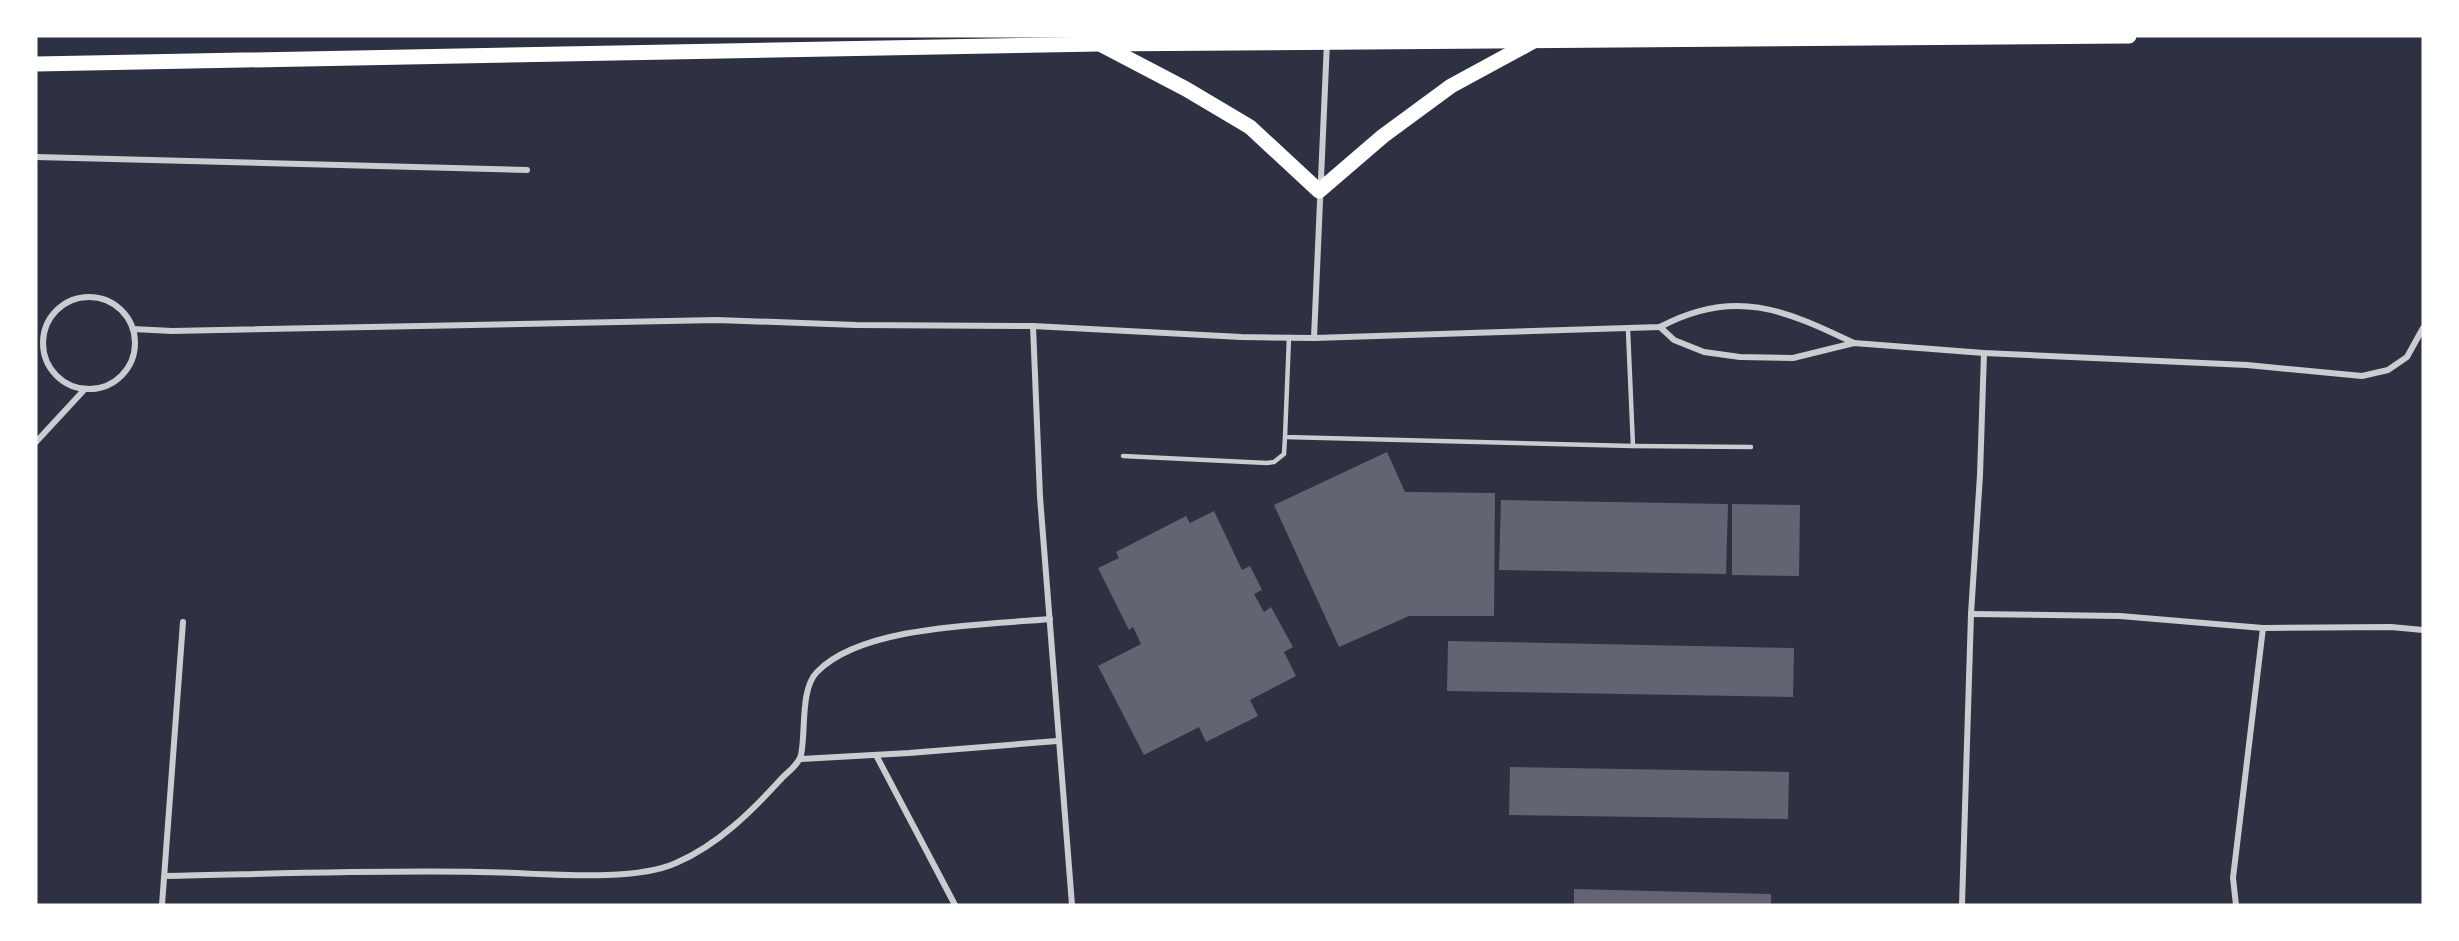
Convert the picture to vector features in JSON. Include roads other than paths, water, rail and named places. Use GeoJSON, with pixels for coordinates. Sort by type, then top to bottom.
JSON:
{"type":"FeatureCollection","features":[{"type":"Feature","properties":{"kind":"main road"},"geometry":{"type":"LineString","coordinates":[[36,64],[1327,39],[1534,41],[2129,36]]}},
{"type":"Feature","properties":{"kind":"main road"},"geometry":{"type":"LineString","coordinates":[[1099,44],[1186,89],[1250,127],[1319,191],[1383,136],[1451,86],[1534,41]]}},
{"type":"Feature","properties":{"kind":"street"},"geometry":{"type":"LineString","coordinates":[[1314,338],[1327,39]]}},
{"type":"Feature","properties":{"kind":"street"},"geometry":{"type":"LineString","coordinates":[[36,157],[527,170]]}},
{"type":"Feature","properties":{"kind":"street"},"geometry":{"type":"LineString","coordinates":[[85,297],[99,298],[113,303],[124,312],[133,329],[134,355],[127,370],[108,384],[85,389],[70,385],[57,376],[48,363],[44,348],[44,333],[49,320],[64,304],[85,297]]}},
{"type":"Feature","properties":{"kind":"street"},"geometry":{"type":"LineString","coordinates":[[133,329],[172,331],[479,323],[717,320],[856,325],[1033,326],[1241,337],[1314,338],[1628,330],[1660,327],[1681,316],[1708,308],[1758,306],[1799,317],[1854,343]]}},
{"type":"Feature","properties":{"kind":"street"},"geometry":{"type":"LineString","coordinates":[[1033,326],[1040,497],[1057,741],[1072,905]]}},
{"type":"Feature","properties":{"kind":"street"},"geometry":{"type":"LineString","coordinates":[[1660,327],[1674,340],[1704,352],[1740,357],[1793,358],[1854,343],[1984,353],[2172,360],[2362,376],[2388,370],[2407,357],[2423,328]]}},
{"type":"Feature","properties":{"kind":"street"},"geometry":{"type":"LineString","coordinates":[[36,351],[44,348]]}},
{"type":"Feature","properties":{"kind":"street"},"geometry":{"type":"LineString","coordinates":[[1962,905],[1971,614],[1980,475],[1984,353]]}},
{"type":"Feature","properties":{"kind":"street"},"geometry":{"type":"LineString","coordinates":[[36,442],[85,389]]}},
{"type":"Feature","properties":{"kind":"street"},"geometry":{"type":"LineString","coordinates":[[1971,614],[2120,616],[2263,628],[2391,627],[2423,630]]}},
{"type":"Feature","properties":{"kind":"street"},"geometry":{"type":"LineString","coordinates":[[165,876],[454,872],[624,875],[651,872],[700,851],[729,830],[759,803],[801,759],[808,688],[811,679],[833,658],[851,647],[909,633],[1050,619]]}},
{"type":"Feature","properties":{"kind":"street"},"geometry":{"type":"LineString","coordinates":[[162,905],[183,622]]}},
{"type":"Feature","properties":{"kind":"street"},"geometry":{"type":"LineString","coordinates":[[2236,905],[2233,878],[2263,628]]}},
{"type":"Feature","properties":{"kind":"street"},"geometry":{"type":"LineString","coordinates":[[801,759],[1057,741]]}},
{"type":"Feature","properties":{"kind":"street"},"geometry":{"type":"LineString","coordinates":[[876,755],[955,905]]}},
{"type":"Feature","properties":{"kind":"lane"},"geometry":{"type":"LineString","coordinates":[[1628,330],[1633,446]]}},
{"type":"Feature","properties":{"kind":"lane"},"geometry":{"type":"LineString","coordinates":[[1123,456],[1267,463],[1280,459],[1284,454],[1289,337]]}},
{"type":"Feature","properties":{"kind":"lane"},"geometry":{"type":"LineString","coordinates":[[1285,437],[1751,447]]}}]}
